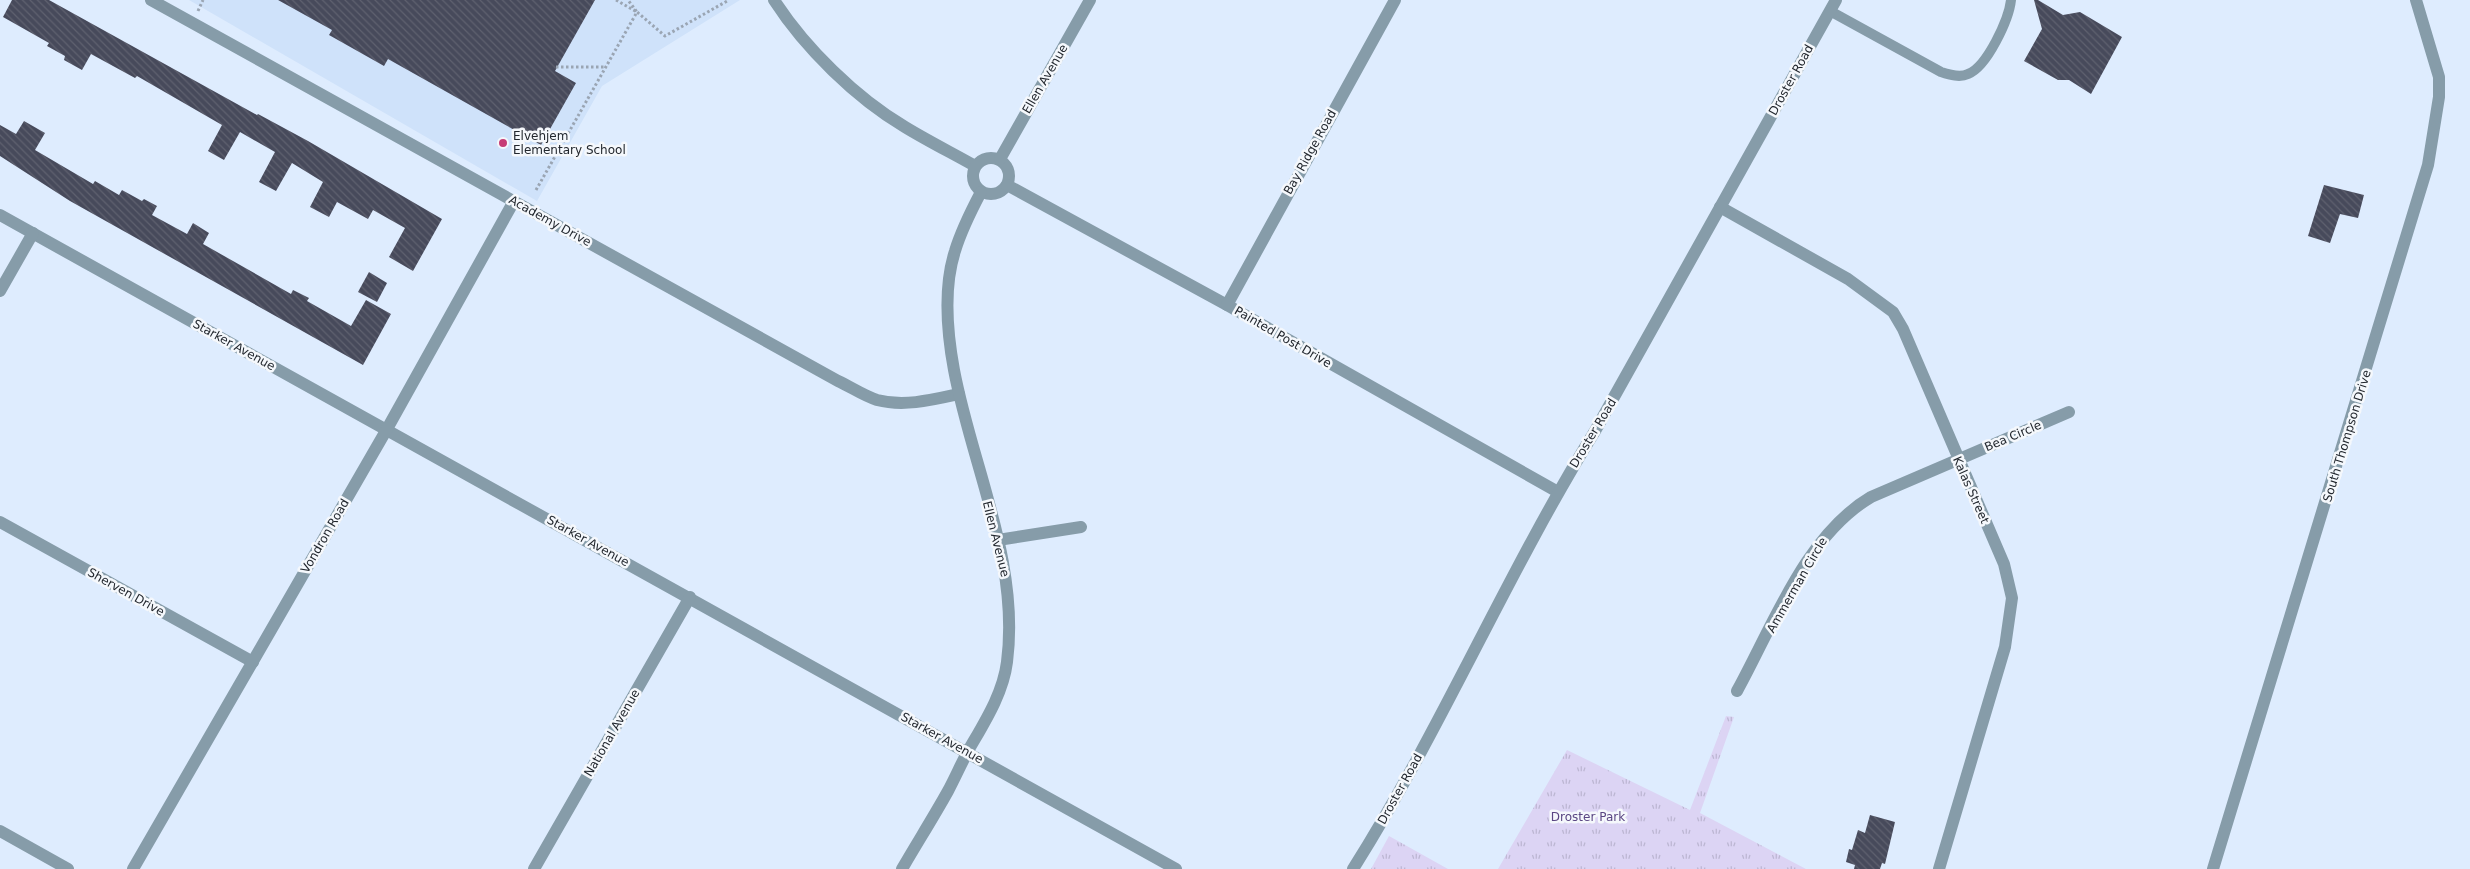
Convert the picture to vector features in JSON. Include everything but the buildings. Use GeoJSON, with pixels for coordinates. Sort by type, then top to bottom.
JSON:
{"type":"FeatureCollection","features":[{"type":"Feature","properties":{"kind":"street","name":"Academy Drive"},"geometry":{"type":"LineString","coordinates":[[151,0],[821,372],[876,399],[896,402],[924,402],[959,394]]}},
{"type":"Feature","properties":{"kind":"street"},"geometry":{"type":"LineString","coordinates":[[774,0],[818,57],[868,101],[904,126],[975,166]]}},
{"type":"Feature","properties":{"kind":"street","name":"Ellen Avenue"},"geometry":{"type":"LineString","coordinates":[[1000,159],[1090,0]]}},
{"type":"Feature","properties":{"kind":"street","name":"Bay Ridge Road"},"geometry":{"type":"LineString","coordinates":[[1226,305],[1395,0]]}},
{"type":"Feature","properties":{"kind":"street","name":"South Thompson Drive"},"geometry":{"type":"LineString","coordinates":[[2213,869],[2428,166],[2439,97],[2439,77],[2416,0]]}},
{"type":"Feature","properties":{"kind":"street","name":"Droster Road"},"geometry":{"type":"LineString","coordinates":[[1354,869],[1410,772],[1558,492],[1595,431],[1833,6]]}},
{"type":"Feature","properties":{"kind":"street"},"geometry":{"type":"LineString","coordinates":[[989,157],[1000,159],[1005,162],[1010,173],[1007,185],[999,193],[981,192],[973,177],[975,166],[989,157]]}},
{"type":"Feature","properties":{"kind":"street","name":"Painted Post Drive"},"geometry":{"type":"LineString","coordinates":[[1007,185],[1226,305],[1558,492]]}},
{"type":"Feature","properties":{"kind":"street","name":"Ellen Avenue"},"geometry":{"type":"LineString","coordinates":[[902,869],[948,790],[1002,686],[1007,663],[1010,636],[1008,592],[998,540],[959,394],[949,343],[949,281],[954,252],[981,192]]}},
{"type":"Feature","properties":{"kind":"street","name":"Vondron Road"},"geometry":{"type":"LineString","coordinates":[[133,869],[387,429],[514,201]]}},
{"type":"Feature","properties":{"kind":"street","name":"Kalas Street"},"geometry":{"type":"LineString","coordinates":[[1720,208],[1848,279],[1894,312],[2004,564],[2012,598],[2005,647],[1939,869]]}},
{"type":"Feature","properties":{"kind":"street","name":"Starker Avenue"},"geometry":{"type":"LineString","coordinates":[[0,215],[690,597],[1176,869]]}},
{"type":"Feature","properties":{"kind":"street"},"geometry":{"type":"LineString","coordinates":[[0,291],[33,233]]}},
{"type":"Feature","properties":{"kind":"street","name":"Bea Circle"},"geometry":{"type":"LineString","coordinates":[[1957,460],[2070,412]]}},
{"type":"Feature","properties":{"kind":"street","name":"Ammerman Circle"},"geometry":{"type":"LineString","coordinates":[[1737,691],[1819,542],[1837,522],[1854,507],[1871,497],[1957,460]]}},
{"type":"Feature","properties":{"kind":"street","name":"Sherven Drive"},"geometry":{"type":"LineString","coordinates":[[0,522],[253,662]]}},
{"type":"Feature","properties":{"kind":"street"},"geometry":{"type":"LineString","coordinates":[[998,540],[1081,528]]}},
{"type":"Feature","properties":{"kind":"street","name":"National Avenue"},"geometry":{"type":"LineString","coordinates":[[534,869],[690,597]]}},
{"type":"Feature","properties":{"kind":"street"},"geometry":{"type":"LineString","coordinates":[[0,831],[68,869]]}},
{"type":"Feature","properties":{"kind":"lane"},"geometry":{"type":"LineString","coordinates":[[1833,6],[1941,72],[1959,76],[1967,75],[1983,64],[2005,20],[2010,0]]}},
{"type":"Feature","properties":{"kind":"path"},"geometry":{"type":"LineString","coordinates":[[616,0],[636,12],[665,36],[729,0]]}},
{"type":"Feature","properties":{"kind":"path"},"geometry":{"type":"LineString","coordinates":[[628,0],[636,12]]}},
{"type":"Feature","properties":{"kind":"path"},"geometry":{"type":"LineString","coordinates":[[536,190],[636,12]]}},
{"type":"Feature","properties":{"kind":"path"},"geometry":{"type":"LineString","coordinates":[[556,67],[606,67]]}},
{"type":"Feature","properties":{"kind":"shaded area","name":"Elvehjem Elementary School"},"geometry":{"type":"Polygon","coordinates":[[[189,0],[740,0],[602,86],[537,201],[189,0]]]}},
{"type":"Feature","properties":{"kind":"green space","name":"Droster Park"},"geometry":{"type":"Polygon","coordinates":[[[1726,716],[1734,717],[1700,813],[1806,869],[1498,869],[1567,750],[1690,810],[1726,716]]]}},
{"type":"Feature","properties":{"kind":"green space"},"geometry":{"type":"Polygon","coordinates":[[[1389,836],[1448,869],[1371,869],[1389,836]]]}},
{"type":"Feature","properties":{"kind":"place","name":"Elvehjem Elementary School"},"geometry":{"type":"Point","coordinates":[503,143]}}]}
